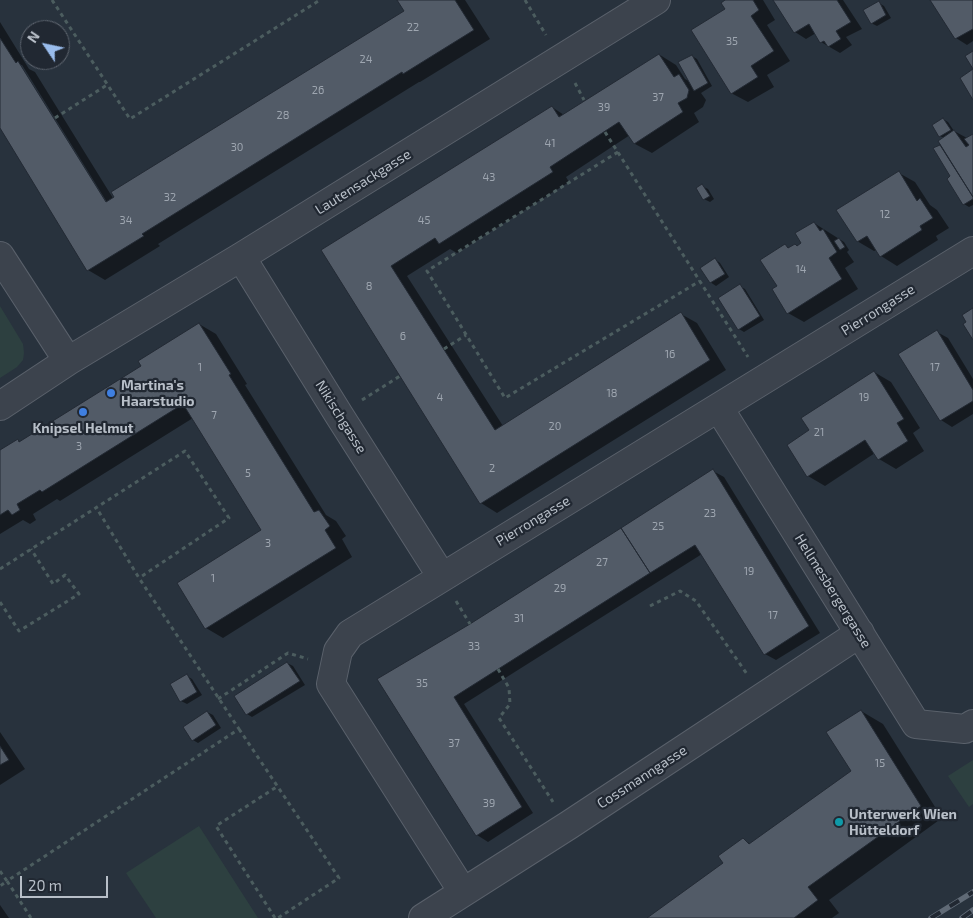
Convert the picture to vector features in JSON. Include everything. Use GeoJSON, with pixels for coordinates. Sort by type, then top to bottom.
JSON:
{"type":"FeatureCollection","features":[{"type":"Feature","properties":{"kind":"street","name":"Lautensackgasse"},"geometry":{"type":"LineString","coordinates":[[0,406],[68,361],[242,257],[656,0]]}},
{"type":"Feature","properties":{"kind":"street","name":"Pierrongasse"},"geometry":{"type":"LineString","coordinates":[[464,892],[331,684],[338,651],[350,634],[973,251]]}},
{"type":"Feature","properties":{"kind":"street"},"geometry":{"type":"LineString","coordinates":[[0,256],[68,361]]}},
{"type":"Feature","properties":{"kind":"street","name":"Nikischgasse"},"geometry":{"type":"LineString","coordinates":[[242,257],[442,577]]}},
{"type":"Feature","properties":{"kind":"street","name":"Hellmesbergergasse"},"geometry":{"type":"LineString","coordinates":[[719,408],[916,724],[965,728],[973,724]]}},
{"type":"Feature","properties":{"kind":"street","name":"Cossmanngasse"},"geometry":{"type":"LineString","coordinates":[[424,918],[860,633]]}},
{"type":"Feature","properties":{"kind":"path"},"geometry":{"type":"LineString","coordinates":[[52,0],[130,119],[320,0]]}},
{"type":"Feature","properties":{"kind":"path"},"geometry":{"type":"LineString","coordinates":[[525,0],[561,59]]}},
{"type":"Feature","properties":{"kind":"path"},"geometry":{"type":"LineString","coordinates":[[55,118],[107,85]]}},
{"type":"Feature","properties":{"kind":"path"},"geometry":{"type":"LineString","coordinates":[[606,132],[763,381]]}},
{"type":"Feature","properties":{"kind":"path"},"geometry":{"type":"LineString","coordinates":[[618,152],[426,271],[505,398],[700,281]]}},
{"type":"Feature","properties":{"kind":"path"},"geometry":{"type":"LineString","coordinates":[[444,350],[466,335]]}},
{"type":"Feature","properties":{"kind":"path"},"geometry":{"type":"LineString","coordinates":[[339,415],[400,376]]}},
{"type":"Feature","properties":{"kind":"path"},"geometry":{"type":"LineString","coordinates":[[0,569],[185,450],[229,518],[139,578]]}},
{"type":"Feature","properties":{"kind":"path"},"geometry":{"type":"LineString","coordinates":[[96,507],[139,578],[218,699],[278,786],[339,878],[276,918],[216,826],[278,786]]}},
{"type":"Feature","properties":{"kind":"path"},"geometry":{"type":"LineString","coordinates":[[0,602],[18,631],[79,594],[65,575],[53,584],[31,549]]}},
{"type":"Feature","properties":{"kind":"path"},"geometry":{"type":"LineString","coordinates":[[650,606],[680,591],[696,601],[763,697]]}},
{"type":"Feature","properties":{"kind":"path"},"geometry":{"type":"LineString","coordinates":[[218,699],[288,653],[334,666]]}},
{"type":"Feature","properties":{"kind":"path"},"geometry":{"type":"LineString","coordinates":[[498,669],[509,688],[510,704],[499,718],[569,825]]}},
{"type":"Feature","properties":{"kind":"path"},"geometry":{"type":"LineString","coordinates":[[0,886],[239,729]]}},
{"type":"Feature","properties":{"kind":"path"},"geometry":{"type":"LineString","coordinates":[[0,871],[29,917]]}},
{"type":"Feature","properties":{"kind":"shaded area"},"geometry":{"type":"Polygon","coordinates":[[[0,306],[23,344],[24,353],[23,360],[17,367],[0,378],[0,306]]]}},
{"type":"Feature","properties":{"kind":"shaded area"},"geometry":{"type":"Polygon","coordinates":[[[973,760],[973,804],[969,807],[948,776],[973,760]]]}},
{"type":"Feature","properties":{"kind":"shaded area"},"geometry":{"type":"Polygon","coordinates":[[[199,826],[258,918],[156,918],[126,873],[199,826]]]}},
{"type":"Feature","properties":{"kind":"building"},"geometry":{"type":"Polygon","coordinates":[[[397,0],[455,0],[474,30],[403,74],[402,72],[142,234],[144,236],[87,271],[0,128],[0,38],[16,63],[18,61],[20,70],[24,70],[106,202],[114,197],[111,192],[404,11],[397,0]]]}},
{"type":"Feature","properties":{"kind":"building"},"geometry":{"type":"Polygon","coordinates":[[[725,0],[753,0],[759,10],[751,16],[774,51],[751,66],[758,77],[731,94],[691,30],[725,9],[721,3],[725,0]]]}},
{"type":"Feature","properties":{"kind":"building"},"geometry":{"type":"Polygon","coordinates":[[[773,0],[837,0],[851,22],[836,31],[841,39],[828,47],[824,41],[820,43],[809,24],[794,33],[773,0]]]}},
{"type":"Feature","properties":{"kind":"building"},"geometry":{"type":"Polygon","coordinates":[[[930,0],[973,0],[973,29],[955,39],[930,0]]]}},
{"type":"Feature","properties":{"kind":"building"},"geometry":{"type":"Polygon","coordinates":[[[879,1],[886,15],[871,24],[863,10],[879,1]]]}},
{"type":"Feature","properties":{"kind":"building"},"geometry":{"type":"Polygon","coordinates":[[[973,51],[973,69],[965,56],[973,51]]]}},
{"type":"Feature","properties":{"kind":"building"},"geometry":{"type":"Polygon","coordinates":[[[659,54],[674,77],[679,74],[689,90],[687,98],[678,103],[683,112],[634,144],[619,122],[550,167],[553,172],[439,244],[435,238],[391,266],[495,430],[681,312],[710,360],[480,504],[321,250],[552,106],[559,117],[659,54]]]}},
{"type":"Feature","properties":{"kind":"building"},"geometry":{"type":"Polygon","coordinates":[[[692,55],[708,83],[694,91],[678,62],[692,55]]]}},
{"type":"Feature","properties":{"kind":"building"},"geometry":{"type":"Polygon","coordinates":[[[973,69],[973,100],[960,78],[973,69]]]}},
{"type":"Feature","properties":{"kind":"building"},"geometry":{"type":"Polygon","coordinates":[[[943,118],[951,130],[939,137],[932,125],[943,118]]]}},
{"type":"Feature","properties":{"kind":"building"},"geometry":{"type":"Polygon","coordinates":[[[954,130],[966,147],[969,145],[964,139],[973,134],[973,197],[938,141],[954,130]]]}},
{"type":"Feature","properties":{"kind":"building"},"geometry":{"type":"Polygon","coordinates":[[[940,145],[973,197],[973,199],[963,205],[947,179],[950,176],[933,148],[940,145]]]}},
{"type":"Feature","properties":{"kind":"building"},"geometry":{"type":"Polygon","coordinates":[[[899,171],[917,201],[920,198],[933,218],[920,226],[922,230],[880,257],[867,236],[857,242],[836,210],[899,171]]]}},
{"type":"Feature","properties":{"kind":"building"},"geometry":{"type":"Polygon","coordinates":[[[702,184],[710,196],[703,200],[696,188],[702,184]]]}},
{"type":"Feature","properties":{"kind":"building"},"geometry":{"type":"Polygon","coordinates":[[[814,222],[820,231],[823,229],[837,252],[829,258],[842,279],[787,314],[772,289],[777,286],[760,260],[785,244],[788,248],[795,244],[797,246],[801,243],[795,233],[814,222]]]}},
{"type":"Feature","properties":{"kind":"building"},"geometry":{"type":"Polygon","coordinates":[[[839,238],[845,247],[840,250],[834,241],[839,238]]]}},
{"type":"Feature","properties":{"kind":"building"},"geometry":{"type":"Polygon","coordinates":[[[715,258],[725,274],[710,283],[700,268],[715,258]]]}},
{"type":"Feature","properties":{"kind":"building"},"geometry":{"type":"Polygon","coordinates":[[[740,284],[760,316],[738,330],[718,298],[740,284]]]}},
{"type":"Feature","properties":{"kind":"building"},"geometry":{"type":"Polygon","coordinates":[[[973,308],[973,340],[963,324],[966,322],[962,315],[973,308]]]}},
{"type":"Feature","properties":{"kind":"building"},"geometry":{"type":"Polygon","coordinates":[[[199,323],[314,512],[319,510],[330,526],[325,530],[336,548],[205,629],[177,583],[261,530],[183,404],[42,492],[40,490],[17,504],[20,510],[12,515],[8,510],[0,515],[0,450],[18,439],[19,442],[141,366],[138,361],[199,323]]]}},
{"type":"Feature","properties":{"kind":"building"},"geometry":{"type":"Polygon","coordinates":[[[937,330],[973,390],[973,401],[940,421],[898,354],[937,330]]]}},
{"type":"Feature","properties":{"kind":"building"},"geometry":{"type":"Polygon","coordinates":[[[874,371],[904,419],[897,423],[908,441],[878,460],[865,440],[807,477],[787,445],[809,430],[801,418],[874,371]]]}},
{"type":"Feature","properties":{"kind":"building"},"geometry":{"type":"Polygon","coordinates":[[[713,469],[809,626],[764,655],[695,545],[650,573],[621,528],[713,469]]]}},
{"type":"Feature","properties":{"kind":"building"},"geometry":{"type":"Polygon","coordinates":[[[621,528],[650,573],[454,697],[522,807],[476,836],[377,679],[470,624],[621,528]]]}},
{"type":"Feature","properties":{"kind":"building"},"geometry":{"type":"Polygon","coordinates":[[[287,662],[300,681],[246,715],[234,696],[287,662]]]}},
{"type":"Feature","properties":{"kind":"building"},"geometry":{"type":"Polygon","coordinates":[[[187,674],[197,692],[180,702],[170,684],[187,674]]]}},
{"type":"Feature","properties":{"kind":"building","name":"Unterwerk Wien Hütteldorf"},"geometry":{"type":"Polygon","coordinates":[[[861,710],[921,806],[808,887],[818,900],[794,918],[647,918],[723,863],[718,856],[743,838],[749,844],[851,771],[826,732],[861,710]]]}},
{"type":"Feature","properties":{"kind":"building"},"geometry":{"type":"Polygon","coordinates":[[[207,711],[216,725],[192,741],[183,727],[207,711]]]}},
{"type":"Feature","properties":{"kind":"building"},"geometry":{"type":"Polygon","coordinates":[[[0,746],[9,760],[0,765],[0,746]]]}},
{"type":"Feature","properties":{"kind":"railway"},"geometry":{"type":"LineString","coordinates":[[931,918],[973,892]]}},
{"type":"Feature","properties":{"kind":"railway"},"geometry":{"type":"LineString","coordinates":[[962,918],[973,910]]}},
{"type":"Feature","properties":{"kind":"place","name":"Martina's Haarstudio"},"geometry":{"type":"Point","coordinates":[111,393]}},
{"type":"Feature","properties":{"kind":"place","name":"Knipsel Helmut"},"geometry":{"type":"Point","coordinates":[83,412]}},
{"type":"Feature","properties":{"kind":"place","name":"Unterwerk Wien Hütteldorf"},"geometry":{"type":"Point","coordinates":[839,822]}}]}
